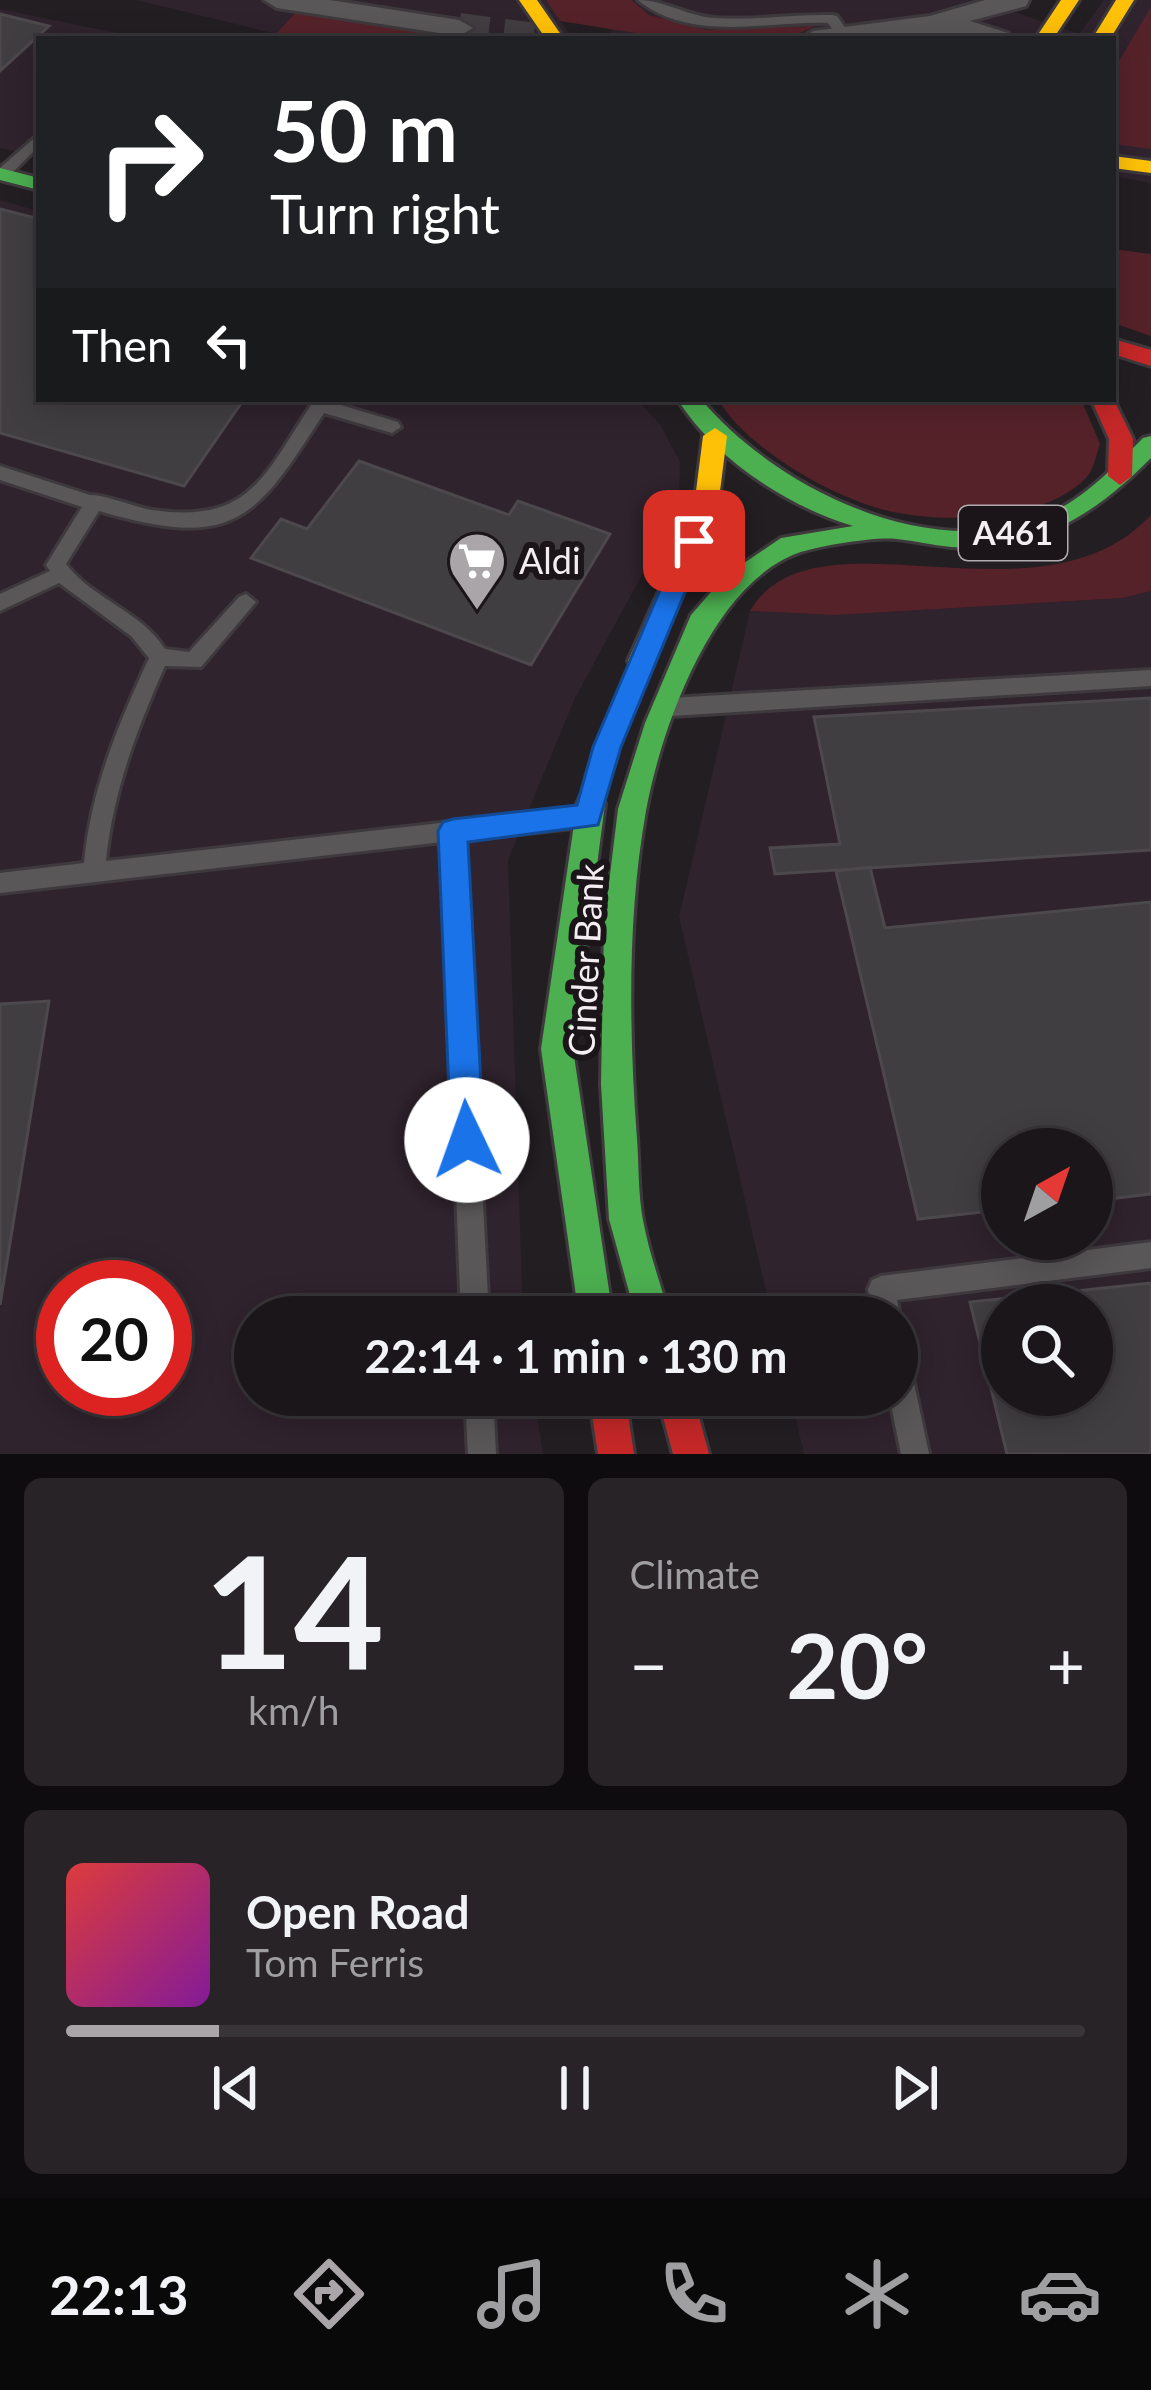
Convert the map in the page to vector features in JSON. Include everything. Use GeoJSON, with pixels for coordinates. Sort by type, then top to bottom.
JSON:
{"type":"FeatureCollection","features":[{"type":"Feature","properties":{"kind":"main road"},"geometry":{"type":"LineString","coordinates":[[528,0],[553,36]]}},
{"type":"Feature","properties":{"kind":"main road"},"geometry":{"type":"LineString","coordinates":[[1046,36],[1070,0]]}},
{"type":"Feature","properties":{"kind":"main road"},"geometry":{"type":"LineString","coordinates":[[1103,36],[1125,0]]}},
{"type":"Feature","properties":{"kind":"main road"},"geometry":{"type":"LineString","coordinates":[[1116,162],[1151,167]]}},
{"type":"Feature","properties":{"kind":"main road"},"geometry":{"type":"LineString","coordinates":[[1,174],[36,183]]}},
{"type":"Feature","properties":{"kind":"main road"},"geometry":{"type":"LineString","coordinates":[[1116,347],[1151,358]]}},
{"type":"Feature","properties":{"kind":"main road","name":"A461"},"geometry":{"type":"LineString","coordinates":[[687,402],[715,436],[805,493],[892,529],[932,537],[1020,532],[1052,524],[1120,476],[1151,444]]}},
{"type":"Feature","properties":{"kind":"main road"},"geometry":{"type":"LineString","coordinates":[[1103,402],[1121,439],[1120,476]]}},
{"type":"Feature","properties":{"kind":"main road"},"geometry":{"type":"LineString","coordinates":[[629,692],[705,514],[715,436]]}},
{"type":"Feature","properties":{"kind":"main road","name":"Cinder Bank"},"geometry":{"type":"LineString","coordinates":[[647,1296],[626,1220],[616,1084],[619,924],[632,808],[664,707],[700,622],[734,583],[790,544],[892,529]]}},
{"type":"Feature","properties":{"kind":"main road","name":"Cinder Bank"},"geometry":{"type":"LineString","coordinates":[[593,1296],[557,1049],[588,816],[601,770]]}},
{"type":"Feature","properties":{"kind":"main road"},"geometry":{"type":"LineString","coordinates":[[611,1416],[616,1454]]}},
{"type":"Feature","properties":{"kind":"main road"},"geometry":{"type":"LineString","coordinates":[[681,1416],[691,1454]]}},
{"type":"Feature","properties":{"kind":"street"},"geometry":{"type":"LineString","coordinates":[[288,1],[459,28]]}},
{"type":"Feature","properties":{"kind":"street"},"geometry":{"type":"LineString","coordinates":[[934,23],[1001,1],[1002,36]]}},
{"type":"Feature","properties":{"kind":"street"},"geometry":{"type":"LineString","coordinates":[[830,31],[934,23],[961,25],[993,36]]}},
{"type":"Feature","properties":{"kind":"lane"},"geometry":{"type":"LineString","coordinates":[[645,0],[672,15],[721,24],[792,17],[830,31]]}},
{"type":"Feature","properties":{"kind":"lane"},"geometry":{"type":"LineString","coordinates":[[822,0],[830,31]]}},
{"type":"Feature","properties":{"kind":"lane"},"geometry":{"type":"LineString","coordinates":[[1,174],[36,141]]}},
{"type":"Feature","properties":{"kind":"lane"},"geometry":{"type":"LineString","coordinates":[[0,473],[171,521],[228,515],[260,490],[322,402],[392,427]]}},
{"type":"Feature","properties":{"kind":"lane"},"geometry":{"type":"LineString","coordinates":[[94,872],[98,815],[109,771],[159,657],[151,639],[68,585],[56,565],[96,500]]}},
{"type":"Feature","properties":{"kind":"lane"},"geometry":{"type":"LineString","coordinates":[[0,603],[62,574]]}},
{"type":"Feature","properties":{"kind":"lane"},"geometry":{"type":"LineString","coordinates":[[159,657],[194,661],[246,602]]}},
{"type":"Feature","properties":{"kind":"lane"},"geometry":{"type":"LineString","coordinates":[[664,707],[1151,678]]}},
{"type":"Feature","properties":{"kind":"lane"},"geometry":{"type":"LineString","coordinates":[[0,883],[588,816]]}},
{"type":"Feature","properties":{"kind":"lane"},"geometry":{"type":"LineString","coordinates":[[453,831],[475,1296]]}},
{"type":"Feature","properties":{"kind":"lane"},"geometry":{"type":"LineString","coordinates":[[882,1296],[880,1289],[1151,1255]]}},
{"type":"Feature","properties":{"kind":"lane"},"geometry":{"type":"LineString","coordinates":[[480,1416],[482,1454]]}},
{"type":"Feature","properties":{"kind":"lane"},"geometry":{"type":"LineString","coordinates":[[907,1416],[915,1454]]}},
{"type":"Feature","properties":{"kind":"shaded area"},"geometry":{"type":"Polygon","coordinates":[[[136,0],[546,0],[571,36],[286,36],[136,0]]]}},
{"type":"Feature","properties":{"kind":"shaded area"},"geometry":{"type":"Polygon","coordinates":[[[546,0],[631,0],[649,15],[706,30],[815,26],[784,36],[661,36],[560,21],[546,0]]]}},
{"type":"Feature","properties":{"kind":"shaded area"},"geometry":{"type":"Polygon","coordinates":[[[631,0],[978,0],[1079,34],[1104,0],[1151,0],[1151,183],[1116,177],[1116,36],[607,36],[613,29],[621,30],[631,0]]]}},
{"type":"Feature","properties":{"kind":"shaded area"},"geometry":{"type":"Polygon","coordinates":[[[1151,7],[1151,149],[1116,144],[1116,66],[1151,7]]]}},
{"type":"Feature","properties":{"kind":"shaded area"},"geometry":{"type":"Polygon","coordinates":[[[0,9],[131,36],[36,36],[36,156],[0,148],[0,9]]]}},
{"type":"Feature","properties":{"kind":"shaded area"},"geometry":{"type":"Polygon","coordinates":[[[299,9],[452,36],[285,36],[276,34],[299,9]]]}},
{"type":"Feature","properties":{"kind":"shaded area"},"geometry":{"type":"Polygon","coordinates":[[[0,200],[36,210],[36,402],[640,402],[661,426],[680,462],[679,507],[575,698],[508,860],[522,1296],[234,1296],[234,1416],[537,1416],[543,1454],[0,1454],[0,200]]]}},
{"type":"Feature","properties":{"kind":"shaded area"},"geometry":{"type":"Polygon","coordinates":[[[1116,249],[1151,254],[1151,336],[1116,324],[1116,249]]]}},
{"type":"Feature","properties":{"kind":"shaded area"},"geometry":{"type":"Polygon","coordinates":[[[720,402],[1082,402],[1100,444],[1086,478],[1042,504],[985,516],[925,517],[874,507],[831,490],[766,450],[720,402]]]}},
{"type":"Feature","properties":{"kind":"shaded area"},"geometry":{"type":"Polygon","coordinates":[[[1151,515],[1151,591],[1123,598],[835,615],[750,611],[781,580],[824,566],[992,569],[1050,565],[1104,549],[1151,515]]]}},
{"type":"Feature","properties":{"kind":"shaded area"},"geometry":{"type":"Polygon","coordinates":[[[1151,591],[1151,1454],[804,1454],[795,1416],[918,1416],[918,1296],[767,1296],[679,917],[750,611],[835,615],[1123,598],[1151,591]]]}},
{"type":"Feature","properties":{"kind":"building"},"geometry":{"type":"Polygon","coordinates":[[[0,14],[49,26],[36,36],[0,71],[0,14]]]}},
{"type":"Feature","properties":{"kind":"building"},"geometry":{"type":"Polygon","coordinates":[[[0,209],[36,218],[36,402],[242,402],[184,486],[0,433],[0,209]]]}},
{"type":"Feature","properties":{"kind":"building","name":"Aldi"},"geometry":{"type":"Polygon","coordinates":[[[359,461],[509,515],[518,501],[610,534],[531,665],[251,558],[281,519],[307,529],[359,461]]]}},
{"type":"Feature","properties":{"kind":"building"},"geometry":{"type":"Polygon","coordinates":[[[1151,698],[1151,850],[775,874],[770,848],[840,844],[814,717],[1151,698]]]}},
{"type":"Feature","properties":{"kind":"building"},"geometry":{"type":"Polygon","coordinates":[[[870,867],[885,928],[1151,902],[1151,1194],[1113,1199],[1113,1128],[981,1128],[981,1212],[918,1219],[836,871],[870,867]]]}},
{"type":"Feature","properties":{"kind":"building"},"geometry":{"type":"Polygon","coordinates":[[[49,1001],[0,1305],[0,1004],[49,1001]]]}},
{"type":"Feature","properties":{"kind":"building"},"geometry":{"type":"Polygon","coordinates":[[[1151,1283],[1151,1454],[1007,1454],[998,1416],[1113,1416],[1113,1287],[1151,1283]]]}},
{"type":"Feature","properties":{"kind":"building"},"geometry":{"type":"Polygon","coordinates":[[[981,1301],[981,1347],[970,1302],[981,1301]]]}},
{"type":"Feature","properties":{"kind":"tunnel"},"geometry":{"type":"LineString","coordinates":[[459,28],[522,36]]}},
{"type":"Feature","properties":{"kind":"traffic: fast"},"geometry":{"type":"LineString","coordinates":[[0,174],[36,183]]}},
{"type":"Feature","properties":{"kind":"traffic: fast"},"geometry":{"type":"LineString","coordinates":[[690,402],[718,435],[756,467],[801,494],[851,516],[903,531],[955,538],[1005,536],[1065,517],[1092,499],[1151,444]]}},
{"type":"Feature","properties":{"kind":"traffic: fast"},"geometry":{"type":"LineString","coordinates":[[647,1296],[626,1219],[617,1084],[619,924],[632,809],[658,723],[700,622],[734,583],[790,545],[892,529]]}},
{"type":"Feature","properties":{"kind":"traffic: fast"},"geometry":{"type":"LineString","coordinates":[[591,804],[557,1049],[593,1296]]}},
{"type":"Feature","properties":{"kind":"traffic: slow"},"geometry":{"type":"LineString","coordinates":[[528,0],[553,36]]}},
{"type":"Feature","properties":{"kind":"traffic: slow"},"geometry":{"type":"LineString","coordinates":[[1046,36],[1070,0]]}},
{"type":"Feature","properties":{"kind":"traffic: slow"},"geometry":{"type":"LineString","coordinates":[[1103,36],[1125,0]]}},
{"type":"Feature","properties":{"kind":"traffic: slow"},"geometry":{"type":"LineString","coordinates":[[1116,162],[1151,167]]}},
{"type":"Feature","properties":{"kind":"traffic: slow"},"geometry":{"type":"LineString","coordinates":[[641,661],[705,515],[715,436]]}},
{"type":"Feature","properties":{"kind":"traffic: jam"},"geometry":{"type":"LineString","coordinates":[[1116,347],[1151,358]]}},
{"type":"Feature","properties":{"kind":"traffic: jam"},"geometry":{"type":"LineString","coordinates":[[1103,402],[1121,439],[1120,476]]}},
{"type":"Feature","properties":{"kind":"traffic: jam"},"geometry":{"type":"LineString","coordinates":[[610,1416],[616,1454]]}},
{"type":"Feature","properties":{"kind":"traffic: jam"},"geometry":{"type":"LineString","coordinates":[[681,1416],[691,1454]]}},
{"type":"Feature","properties":{"kind":"place","name":"Aldi"},"geometry":{"type":"Point","coordinates":[477,612]}},
{"type":"Feature","properties":{"kind":"route"},"geometry":{"type":"LineString","coordinates":[[467,1140],[453,831],[588,816],[607,747],[694,541]]}}]}
